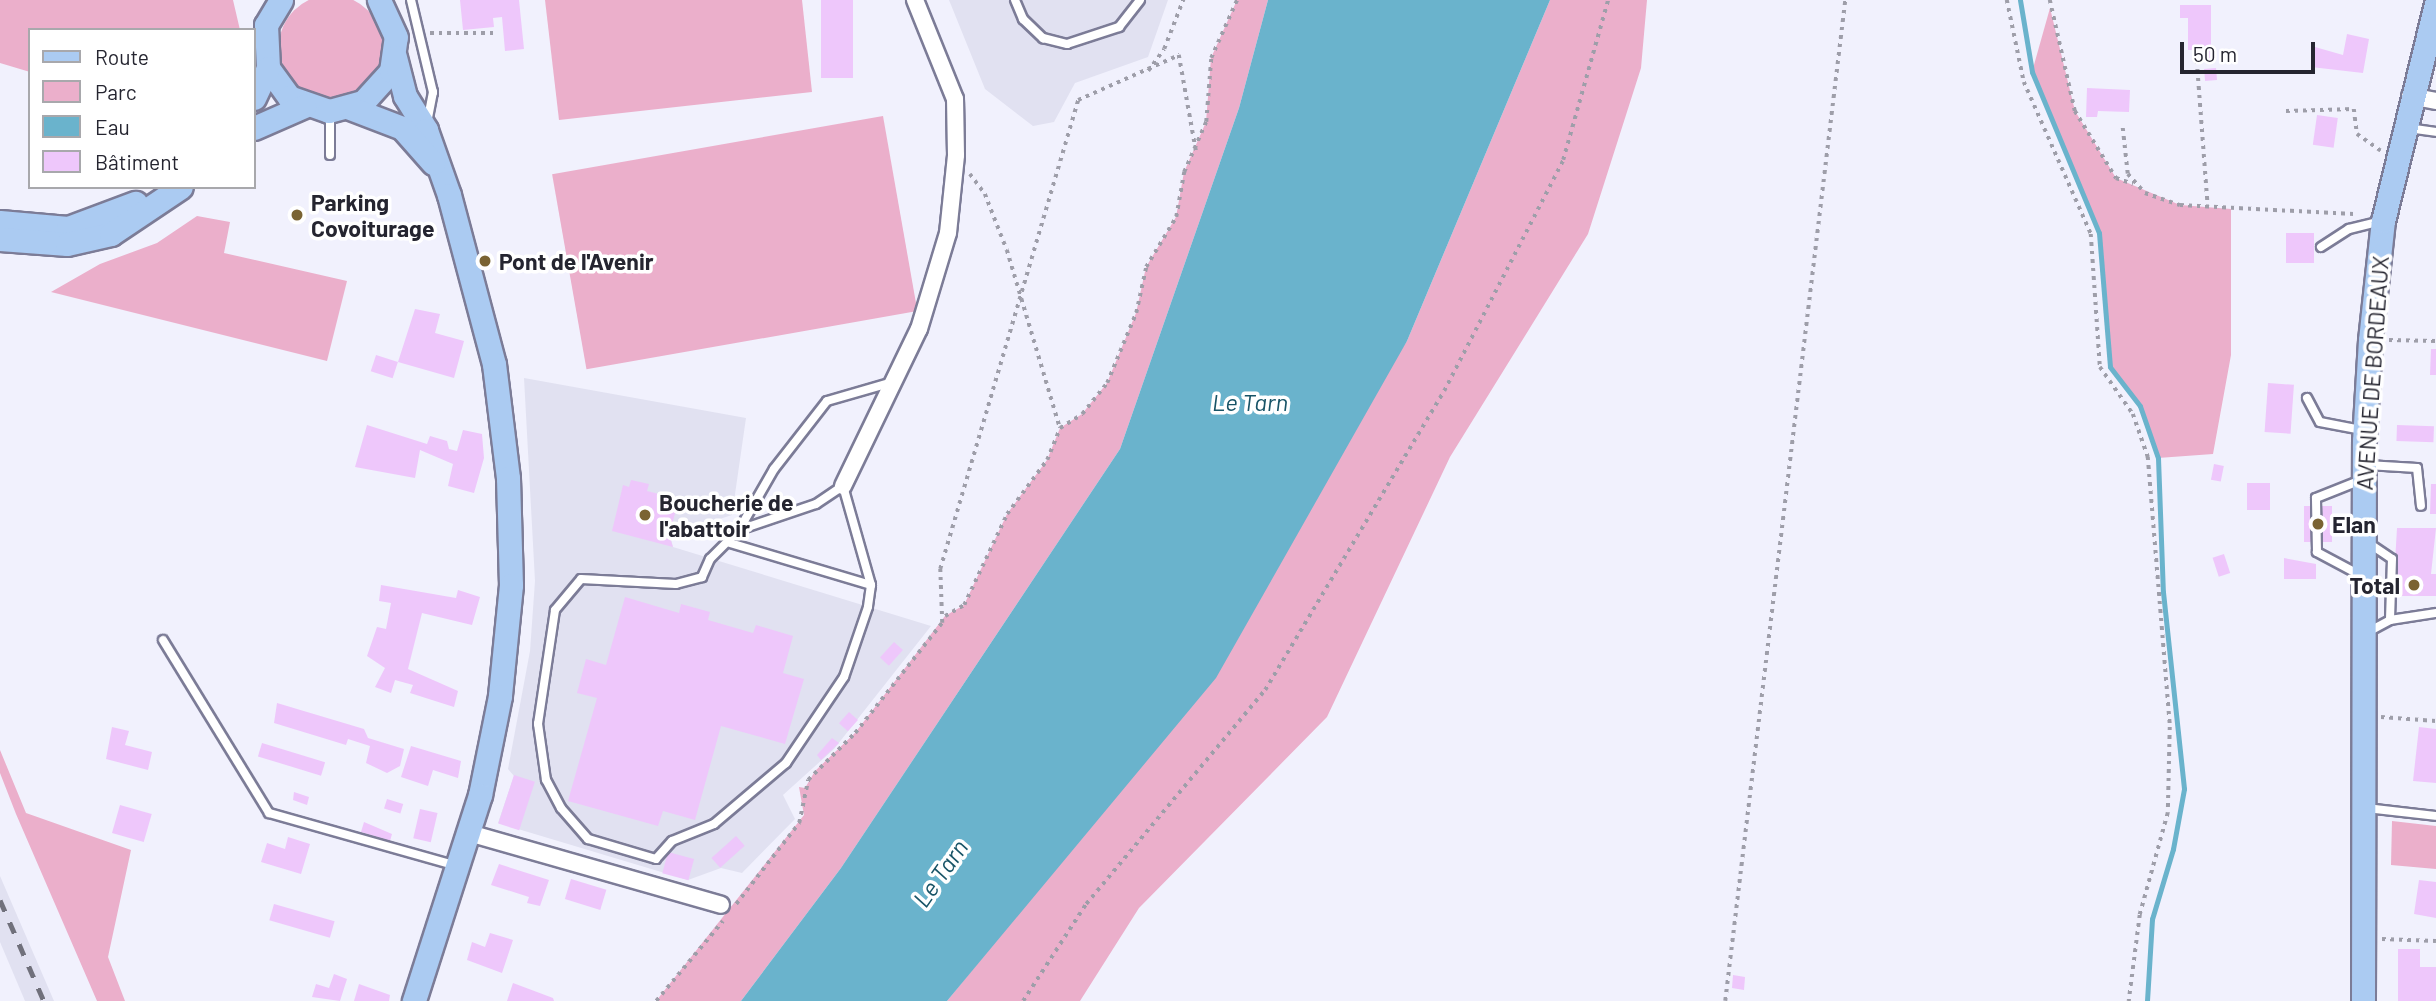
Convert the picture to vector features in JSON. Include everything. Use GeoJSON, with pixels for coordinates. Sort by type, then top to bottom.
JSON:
{"type":"FeatureCollection","features":[{"type":"Feature","properties":{"kind":"main road"},"geometry":{"type":"LineString","coordinates":[[255,0],[266,25],[268,68],[276,84],[304,106]]}},
{"type":"Feature","properties":{"kind":"main road"},"geometry":{"type":"LineString","coordinates":[[266,25],[281,0]]}},
{"type":"Feature","properties":{"kind":"main road"},"geometry":{"type":"LineString","coordinates":[[379,0],[393,27],[395,57],[405,96],[426,131],[439,170],[494,363],[508,478],[511,585],[500,696],[469,833],[414,1001]]}},
{"type":"Feature","properties":{"kind":"main road","name":"AVENUE DE BORDEAUX"},"geometry":{"type":"LineString","coordinates":[[2363,1001],[2361,807],[2364,430],[2370,340],[2383,221],[2410,96],[2436,3]]}},
{"type":"Feature","properties":{"kind":"main road"},"geometry":{"type":"LineString","coordinates":[[340,109],[384,83],[395,57]]}},
{"type":"Feature","properties":{"kind":"main road"},"geometry":{"type":"LineString","coordinates":[[256,94],[268,68]]}},
{"type":"Feature","properties":{"kind":"main road"},"geometry":{"type":"LineString","coordinates":[[256,127],[304,106],[340,109],[402,128],[439,170]]}},
{"type":"Feature","properties":{"kind":"main road"},"geometry":{"type":"LineString","coordinates":[[0,222],[68,228],[117,214],[155,189]]}},
{"type":"Feature","properties":{"kind":"main road"},"geometry":{"type":"LineString","coordinates":[[0,239],[67,244],[111,234],[178,189]]}},
{"type":"Feature","properties":{"kind":"street"},"geometry":{"type":"LineString","coordinates":[[843,486],[919,329],[948,233],[956,155],[954,99],[915,0]]}},
{"type":"Feature","properties":{"kind":"street"},"geometry":{"type":"LineString","coordinates":[[2410,96],[2436,101]]}},
{"type":"Feature","properties":{"kind":"street"},"geometry":{"type":"LineString","coordinates":[[469,833],[727,910]]}},
{"type":"Feature","properties":{"kind":"lane"},"geometry":{"type":"LineString","coordinates":[[411,0],[432,92],[426,131]]}},
{"type":"Feature","properties":{"kind":"lane"},"geometry":{"type":"LineString","coordinates":[[1015,0],[1023,19],[1043,38],[1068,44],[1119,27],[1140,0]]}},
{"type":"Feature","properties":{"kind":"lane"},"geometry":{"type":"LineString","coordinates":[[330,155],[340,109]]}},
{"type":"Feature","properties":{"kind":"lane"},"geometry":{"type":"LineString","coordinates":[[2403,127],[2436,132]]}},
{"type":"Feature","properties":{"kind":"lane"},"geometry":{"type":"LineString","coordinates":[[2322,247],[2349,229],[2383,221]]}},
{"type":"Feature","properties":{"kind":"lane"},"geometry":{"type":"LineString","coordinates":[[739,530],[816,504],[843,486],[871,584],[844,677],[786,763],[714,824],[672,841],[656,859],[588,839],[561,808],[546,780],[538,724],[555,610],[581,579],[676,584],[702,577],[710,559],[730,542],[739,530],[774,469],[827,401],[893,382]]}},
{"type":"Feature","properties":{"kind":"lane"},"geometry":{"type":"LineString","coordinates":[[2307,398],[2319,422],[2364,430]]}},
{"type":"Feature","properties":{"kind":"lane"},"geometry":{"type":"LineString","coordinates":[[2363,577],[2317,552],[2316,498],[2364,472],[2417,468],[2421,506]]}},
{"type":"Feature","properties":{"kind":"lane"},"geometry":{"type":"LineString","coordinates":[[2363,540],[2392,559],[2390,620]]}},
{"type":"Feature","properties":{"kind":"lane"},"geometry":{"type":"LineString","coordinates":[[730,542],[871,584]]}},
{"type":"Feature","properties":{"kind":"lane"},"geometry":{"type":"LineString","coordinates":[[2362,635],[2390,620],[2436,613]]}},
{"type":"Feature","properties":{"kind":"lane"},"geometry":{"type":"LineString","coordinates":[[163,640],[269,813],[459,866]]}},
{"type":"Feature","properties":{"kind":"lane"},"geometry":{"type":"LineString","coordinates":[[2361,807],[2436,816]]}},
{"type":"Feature","properties":{"kind":"path"},"geometry":{"type":"LineString","coordinates":[[1147,73],[1164,49],[1183,0]]}},
{"type":"Feature","properties":{"kind":"path"},"geometry":{"type":"LineString","coordinates":[[656,1001],[799,823],[805,788],[814,771],[855,733],[945,616],[964,605],[1007,513],[1047,460],[1060,428],[1082,414],[1107,383],[1136,313],[1146,267],[1176,217],[1184,172],[1196,150],[1206,122],[1211,58],[1237,0]]}},
{"type":"Feature","properties":{"kind":"path"},"geometry":{"type":"LineString","coordinates":[[1023,1001],[1086,904],[1265,690],[1444,391],[1563,160],[1608,0]]}},
{"type":"Feature","properties":{"kind":"path"},"geometry":{"type":"LineString","coordinates":[[1725,1001],[1845,0]]}},
{"type":"Feature","properties":{"kind":"path"},"geometry":{"type":"LineString","coordinates":[[2007,0],[2024,82],[2091,234],[2101,367],[2133,414],[2148,457],[2170,727],[2168,813],[2140,915],[2129,1001]]}},
{"type":"Feature","properties":{"kind":"path"},"geometry":{"type":"LineString","coordinates":[[2050,0],[2075,111],[2116,178],[2180,205],[2356,214],[2383,221]]}},
{"type":"Feature","properties":{"kind":"path"},"geometry":{"type":"LineString","coordinates":[[417,26],[433,35],[498,33]]}},
{"type":"Feature","properties":{"kind":"path"},"geometry":{"type":"LineString","coordinates":[[945,616],[940,569],[1078,100],[1147,73],[1179,55],[1196,150]]}},
{"type":"Feature","properties":{"kind":"path"},"geometry":{"type":"LineString","coordinates":[[2197,61],[2208,206]]}},
{"type":"Feature","properties":{"kind":"path"},"geometry":{"type":"LineString","coordinates":[[2286,111],[2354,109],[2357,134],[2367,146],[2396,157]]}},
{"type":"Feature","properties":{"kind":"path"},"geometry":{"type":"LineString","coordinates":[[2123,128],[2133,184]]}},
{"type":"Feature","properties":{"kind":"path"},"geometry":{"type":"LineString","coordinates":[[956,155],[985,194],[1022,294],[1060,428]]}},
{"type":"Feature","properties":{"kind":"path"},"geometry":{"type":"LineString","coordinates":[[2370,340],[2436,341]]}},
{"type":"Feature","properties":{"kind":"path"},"geometry":{"type":"LineString","coordinates":[[2362,716],[2436,722]]}},
{"type":"Feature","properties":{"kind":"path"},"geometry":{"type":"LineString","coordinates":[[2363,940],[2436,941]]}},
{"type":"Feature","properties":{"kind":"shaded area"},"geometry":{"type":"Polygon","coordinates":[[[949,0],[1168,0],[1148,57],[1075,83],[1054,122],[1033,126],[985,89],[949,0]]]}},
{"type":"Feature","properties":{"kind":"shaded area"},"geometry":{"type":"Polygon","coordinates":[[[524,378],[746,418],[732,515],[670,535],[673,547],[931,626],[834,749],[783,795],[795,819],[742,873],[721,868],[688,880],[498,823],[514,776],[508,769],[530,651],[535,581],[524,378]]]}},
{"type":"Feature","properties":{"kind":"shaded area"},"geometry":{"type":"Polygon","coordinates":[[[0,876],[54,1001],[25,1001],[0,942],[0,876]]]}},
{"type":"Feature","properties":{"kind":"green space"},"geometry":{"type":"Polygon","coordinates":[[[311,-1],[351,-1],[368,10],[382,37],[382,57],[374,76],[360,90],[341,98],[321,98],[302,90],[288,76],[280,57],[283,27],[294,10],[311,-1]]]}},
{"type":"Feature","properties":{"kind":"green space"},"geometry":{"type":"Polygon","coordinates":[[[0,0],[233,0],[240,28],[28,28],[28,71],[0,63],[0,0]]]}},
{"type":"Feature","properties":{"kind":"green space"},"geometry":{"type":"Polygon","coordinates":[[[545,0],[802,0],[812,92],[559,120],[545,0]]]}},
{"type":"Feature","properties":{"kind":"green space"},"geometry":{"type":"Polygon","coordinates":[[[1237,0],[1268,0],[1239,108],[1120,449],[841,868],[741,1001],[656,1001],[804,815],[799,787],[805,788],[815,771],[855,733],[945,616],[964,605],[1007,514],[1047,460],[1060,428],[1082,414],[1107,383],[1136,313],[1146,267],[1176,217],[1184,172],[1206,122],[1211,58],[1237,0]]]}},
{"type":"Feature","properties":{"kind":"green space"},"geometry":{"type":"Polygon","coordinates":[[[1550,0],[1647,0],[1641,68],[1588,234],[1450,457],[1327,717],[1139,908],[1080,1001],[947,1001],[1035,893],[1407,341],[1550,0]]]}},
{"type":"Feature","properties":{"kind":"green space"},"geometry":{"type":"Polygon","coordinates":[[[2050,8],[2075,111],[2116,178],[2180,205],[2231,209],[2231,355],[2213,454],[2158,458],[2140,406],[2110,367],[2099,233],[2032,72],[2050,8]]]}},
{"type":"Feature","properties":{"kind":"green space"},"geometry":{"type":"Polygon","coordinates":[[[883,116],[917,311],[586,369],[552,174],[883,116]]]}},
{"type":"Feature","properties":{"kind":"green space"},"geometry":{"type":"Polygon","coordinates":[[[197,216],[230,222],[224,253],[347,281],[327,361],[51,292],[100,264],[157,243],[197,216]]]}},
{"type":"Feature","properties":{"kind":"green space"},"geometry":{"type":"Polygon","coordinates":[[[0,750],[26,813],[131,850],[108,957],[125,1001],[97,1001],[0,773],[0,750]]]}},
{"type":"Feature","properties":{"kind":"green space"},"geometry":{"type":"Polygon","coordinates":[[[2392,821],[2436,826],[2436,869],[2391,865],[2392,821]]]}},
{"type":"Feature","properties":{"kind":"water","name":"Le Tarn"},"geometry":{"type":"Polygon","coordinates":[[[1268,0],[1550,0],[1407,341],[1216,678],[947,1001],[741,1001],[841,868],[1120,449],[1239,108],[1268,0]]]}},
{"type":"Feature","properties":{"kind":"building"},"geometry":{"type":"Polygon","coordinates":[[[460,0],[519,0],[524,49],[505,51],[502,17],[493,18],[494,27],[463,30],[460,0]]]}},
{"type":"Feature","properties":{"kind":"building"},"geometry":{"type":"Polygon","coordinates":[[[821,0],[853,0],[853,78],[821,78],[821,0]]]}},
{"type":"Feature","properties":{"kind":"building"},"geometry":{"type":"Polygon","coordinates":[[[2180,5],[2211,5],[2211,59],[2204,59],[2204,50],[2188,50],[2188,18],[2180,18],[2180,5]]]}},
{"type":"Feature","properties":{"kind":"building"},"geometry":{"type":"Polygon","coordinates":[[[2347,34],[2369,39],[2363,73],[2311,67],[2315,47],[2343,55],[2347,34]]]}},
{"type":"Feature","properties":{"kind":"building"},"geometry":{"type":"Polygon","coordinates":[[[2216,68],[2217,80],[2205,81],[2204,69],[2216,68]]]}},
{"type":"Feature","properties":{"kind":"building"},"geometry":{"type":"Polygon","coordinates":[[[2087,88],[2130,90],[2129,112],[2098,111],[2097,117],[2086,117],[2087,88]]]}},
{"type":"Feature","properties":{"kind":"building"},"geometry":{"type":"Polygon","coordinates":[[[2317,115],[2338,118],[2334,148],[2313,145],[2317,115]]]}},
{"type":"Feature","properties":{"kind":"building"},"geometry":{"type":"Polygon","coordinates":[[[2286,233],[2314,233],[2314,263],[2286,263],[2286,233]]]}},
{"type":"Feature","properties":{"kind":"building"},"geometry":{"type":"Polygon","coordinates":[[[415,309],[440,314],[435,333],[464,341],[454,378],[398,362],[415,309]]]}},
{"type":"Feature","properties":{"kind":"building"},"geometry":{"type":"Polygon","coordinates":[[[2431,349],[2436,349],[2436,375],[2430,375],[2431,349]]]}},
{"type":"Feature","properties":{"kind":"building"},"geometry":{"type":"Polygon","coordinates":[[[376,355],[398,362],[393,378],[371,371],[376,355]]]}},
{"type":"Feature","properties":{"kind":"building"},"geometry":{"type":"Polygon","coordinates":[[[2268,383],[2294,385],[2291,434],[2265,432],[2268,383]]]}},
{"type":"Feature","properties":{"kind":"building"},"geometry":{"type":"Polygon","coordinates":[[[367,425],[427,444],[430,436],[447,441],[449,449],[457,451],[463,430],[482,434],[484,458],[474,493],[448,486],[453,464],[420,450],[415,478],[355,467],[367,425]]]}},
{"type":"Feature","properties":{"kind":"building"},"geometry":{"type":"Polygon","coordinates":[[[2397,425],[2434,426],[2433,442],[2396,441],[2397,425]]]}},
{"type":"Feature","properties":{"kind":"building"},"geometry":{"type":"Polygon","coordinates":[[[2214,464],[2224,466],[2221,482],[2211,480],[2214,464]]]}},
{"type":"Feature","properties":{"kind":"building","name":"Boucherie de l'abattoir"},"geometry":{"type":"Polygon","coordinates":[[[631,480],[649,484],[647,491],[679,499],[669,535],[673,547],[612,531],[623,485],[629,487],[631,480]]]}},
{"type":"Feature","properties":{"kind":"building"},"geometry":{"type":"Polygon","coordinates":[[[2247,483],[2270,483],[2270,510],[2247,510],[2247,483]]]}},
{"type":"Feature","properties":{"kind":"building"},"geometry":{"type":"Polygon","coordinates":[[[2431,484],[2436,484],[2436,514],[2430,514],[2431,484]]]}},
{"type":"Feature","properties":{"kind":"building","name":"Elan"},"geometry":{"type":"Polygon","coordinates":[[[2304,506],[2332,506],[2332,542],[2304,542],[2304,506]]]}},
{"type":"Feature","properties":{"kind":"building"},"geometry":{"type":"Polygon","coordinates":[[[2397,528],[2436,528],[2431,574],[2436,574],[2436,596],[2393,596],[2397,528]]]}},
{"type":"Feature","properties":{"kind":"building"},"geometry":{"type":"Polygon","coordinates":[[[2224,554],[2230,573],[2219,577],[2213,558],[2224,554]]]}},
{"type":"Feature","properties":{"kind":"building"},"geometry":{"type":"Polygon","coordinates":[[[2284,558],[2316,564],[2316,579],[2284,579],[2284,558]]]}},
{"type":"Feature","properties":{"kind":"building"},"geometry":{"type":"Polygon","coordinates":[[[381,585],[456,598],[458,590],[480,597],[472,625],[422,613],[408,669],[458,691],[454,707],[410,693],[413,685],[395,680],[391,693],[375,687],[385,668],[367,656],[377,627],[386,629],[391,603],[379,601],[381,585]]]}},
{"type":"Feature","properties":{"kind":"building"},"geometry":{"type":"Polygon","coordinates":[[[625,597],[679,613],[681,604],[710,612],[708,620],[753,633],[756,625],[793,636],[783,673],[804,679],[785,744],[721,726],[695,820],[663,811],[658,826],[568,801],[597,698],[577,693],[586,659],[606,665],[625,597]]]}},
{"type":"Feature","properties":{"kind":"building"},"geometry":{"type":"Polygon","coordinates":[[[894,642],[903,650],[889,666],[880,658],[894,642]]]}},
{"type":"Feature","properties":{"kind":"building"},"geometry":{"type":"Polygon","coordinates":[[[277,703],[364,729],[368,738],[404,749],[400,766],[387,773],[366,763],[370,746],[348,739],[346,745],[274,723],[277,703]]]}},
{"type":"Feature","properties":{"kind":"building"},"geometry":{"type":"Polygon","coordinates":[[[849,712],[858,720],[848,731],[839,723],[849,712]]]}},
{"type":"Feature","properties":{"kind":"building"},"geometry":{"type":"Polygon","coordinates":[[[112,727],[129,731],[125,745],[152,752],[148,770],[106,759],[112,727]]]}},
{"type":"Feature","properties":{"kind":"building"},"geometry":{"type":"Polygon","coordinates":[[[2419,727],[2436,729],[2436,783],[2413,781],[2419,727]]]}},
{"type":"Feature","properties":{"kind":"building"},"geometry":{"type":"Polygon","coordinates":[[[832,738],[839,743],[821,760],[817,755],[832,738]]]}},
{"type":"Feature","properties":{"kind":"building"},"geometry":{"type":"Polygon","coordinates":[[[262,743],[325,762],[321,776],[258,756],[262,743]]]}},
{"type":"Feature","properties":{"kind":"building"},"geometry":{"type":"Polygon","coordinates":[[[411,746],[461,761],[458,778],[433,770],[428,786],[401,777],[411,746]]]}},
{"type":"Feature","properties":{"kind":"building"},"geometry":{"type":"Polygon","coordinates":[[[514,775],[535,782],[519,830],[498,824],[514,775]]]}},
{"type":"Feature","properties":{"kind":"building"},"geometry":{"type":"Polygon","coordinates":[[[294,792],[309,797],[307,805],[293,800],[294,792]]]}},
{"type":"Feature","properties":{"kind":"building"},"geometry":{"type":"Polygon","coordinates":[[[387,799],[403,804],[400,814],[384,809],[387,799]]]}},
{"type":"Feature","properties":{"kind":"building"},"geometry":{"type":"Polygon","coordinates":[[[120,805],[152,814],[144,842],[112,833],[120,805]]]}},
{"type":"Feature","properties":{"kind":"building"},"geometry":{"type":"Polygon","coordinates":[[[420,809],[438,813],[431,842],[413,838],[420,809]]]}},
{"type":"Feature","properties":{"kind":"building"},"geometry":{"type":"Polygon","coordinates":[[[364,822],[392,834],[390,841],[361,832],[364,822]]]}},
{"type":"Feature","properties":{"kind":"building"},"geometry":{"type":"Polygon","coordinates":[[[736,836],[745,846],[720,868],[711,858],[736,836]]]}},
{"type":"Feature","properties":{"kind":"building"},"geometry":{"type":"Polygon","coordinates":[[[288,837],[310,844],[301,874],[261,862],[267,843],[285,849],[288,837]]]}},
{"type":"Feature","properties":{"kind":"building"},"geometry":{"type":"Polygon","coordinates":[[[668,852],[694,859],[688,880],[662,873],[668,852]]]}},
{"type":"Feature","properties":{"kind":"building"},"geometry":{"type":"Polygon","coordinates":[[[499,864],[549,880],[540,906],[527,903],[529,897],[491,885],[499,864]]]}},
{"type":"Feature","properties":{"kind":"building"},"geometry":{"type":"Polygon","coordinates":[[[571,879],[606,890],[600,910],[565,899],[571,879]]]}},
{"type":"Feature","properties":{"kind":"building"},"geometry":{"type":"Polygon","coordinates":[[[2419,880],[2436,882],[2436,918],[2414,914],[2419,880]]]}},
{"type":"Feature","properties":{"kind":"building"},"geometry":{"type":"Polygon","coordinates":[[[274,904],[335,921],[330,938],[269,920],[274,904]]]}},
{"type":"Feature","properties":{"kind":"building"},"geometry":{"type":"Polygon","coordinates":[[[490,933],[513,940],[502,973],[467,960],[472,942],[485,947],[490,933]]]}},
{"type":"Feature","properties":{"kind":"building"},"geometry":{"type":"Polygon","coordinates":[[[2398,949],[2420,949],[2420,967],[2436,967],[2436,1001],[2398,1001],[2398,949]]]}},
{"type":"Feature","properties":{"kind":"building"},"geometry":{"type":"Polygon","coordinates":[[[334,974],[347,979],[340,1001],[312,997],[316,984],[329,988],[334,974]]]}},
{"type":"Feature","properties":{"kind":"building"},"geometry":{"type":"Polygon","coordinates":[[[1733,975],[1745,977],[1744,990],[1732,988],[1733,975]]]}},
{"type":"Feature","properties":{"kind":"building"},"geometry":{"type":"Polygon","coordinates":[[[513,983],[553,998],[554,1001],[507,1001],[513,983]]]}},
{"type":"Feature","properties":{"kind":"building"},"geometry":{"type":"Polygon","coordinates":[[[359,984],[390,995],[389,1001],[354,1001],[359,984]]]}},
{"type":"Feature","properties":{"kind":"waterway"},"geometry":{"type":"LineString","coordinates":[[2020,0],[2032,72],[2099,233],[2110,367],[2140,406],[2158,458],[2163,592],[2184,789],[2173,849],[2152,919],[2147,1001]]}},
{"type":"Feature","properties":{"kind":"railway"},"geometry":{"type":"LineString","coordinates":[[0,900],[44,1001]]}},
{"type":"Feature","properties":{"kind":"place","name":"Parking Covoiturage"},"geometry":{"type":"Point","coordinates":[297,215]}},
{"type":"Feature","properties":{"kind":"place","name":"Pont de l'Avenir"},"geometry":{"type":"Point","coordinates":[485,261]}},
{"type":"Feature","properties":{"kind":"place","name":"Boucherie de l'abattoir"},"geometry":{"type":"Point","coordinates":[645,515]}},
{"type":"Feature","properties":{"kind":"place","name":"Elan"},"geometry":{"type":"Point","coordinates":[2318,524]}},
{"type":"Feature","properties":{"kind":"place","name":"Total"},"geometry":{"type":"Point","coordinates":[2414,585]}}]}
